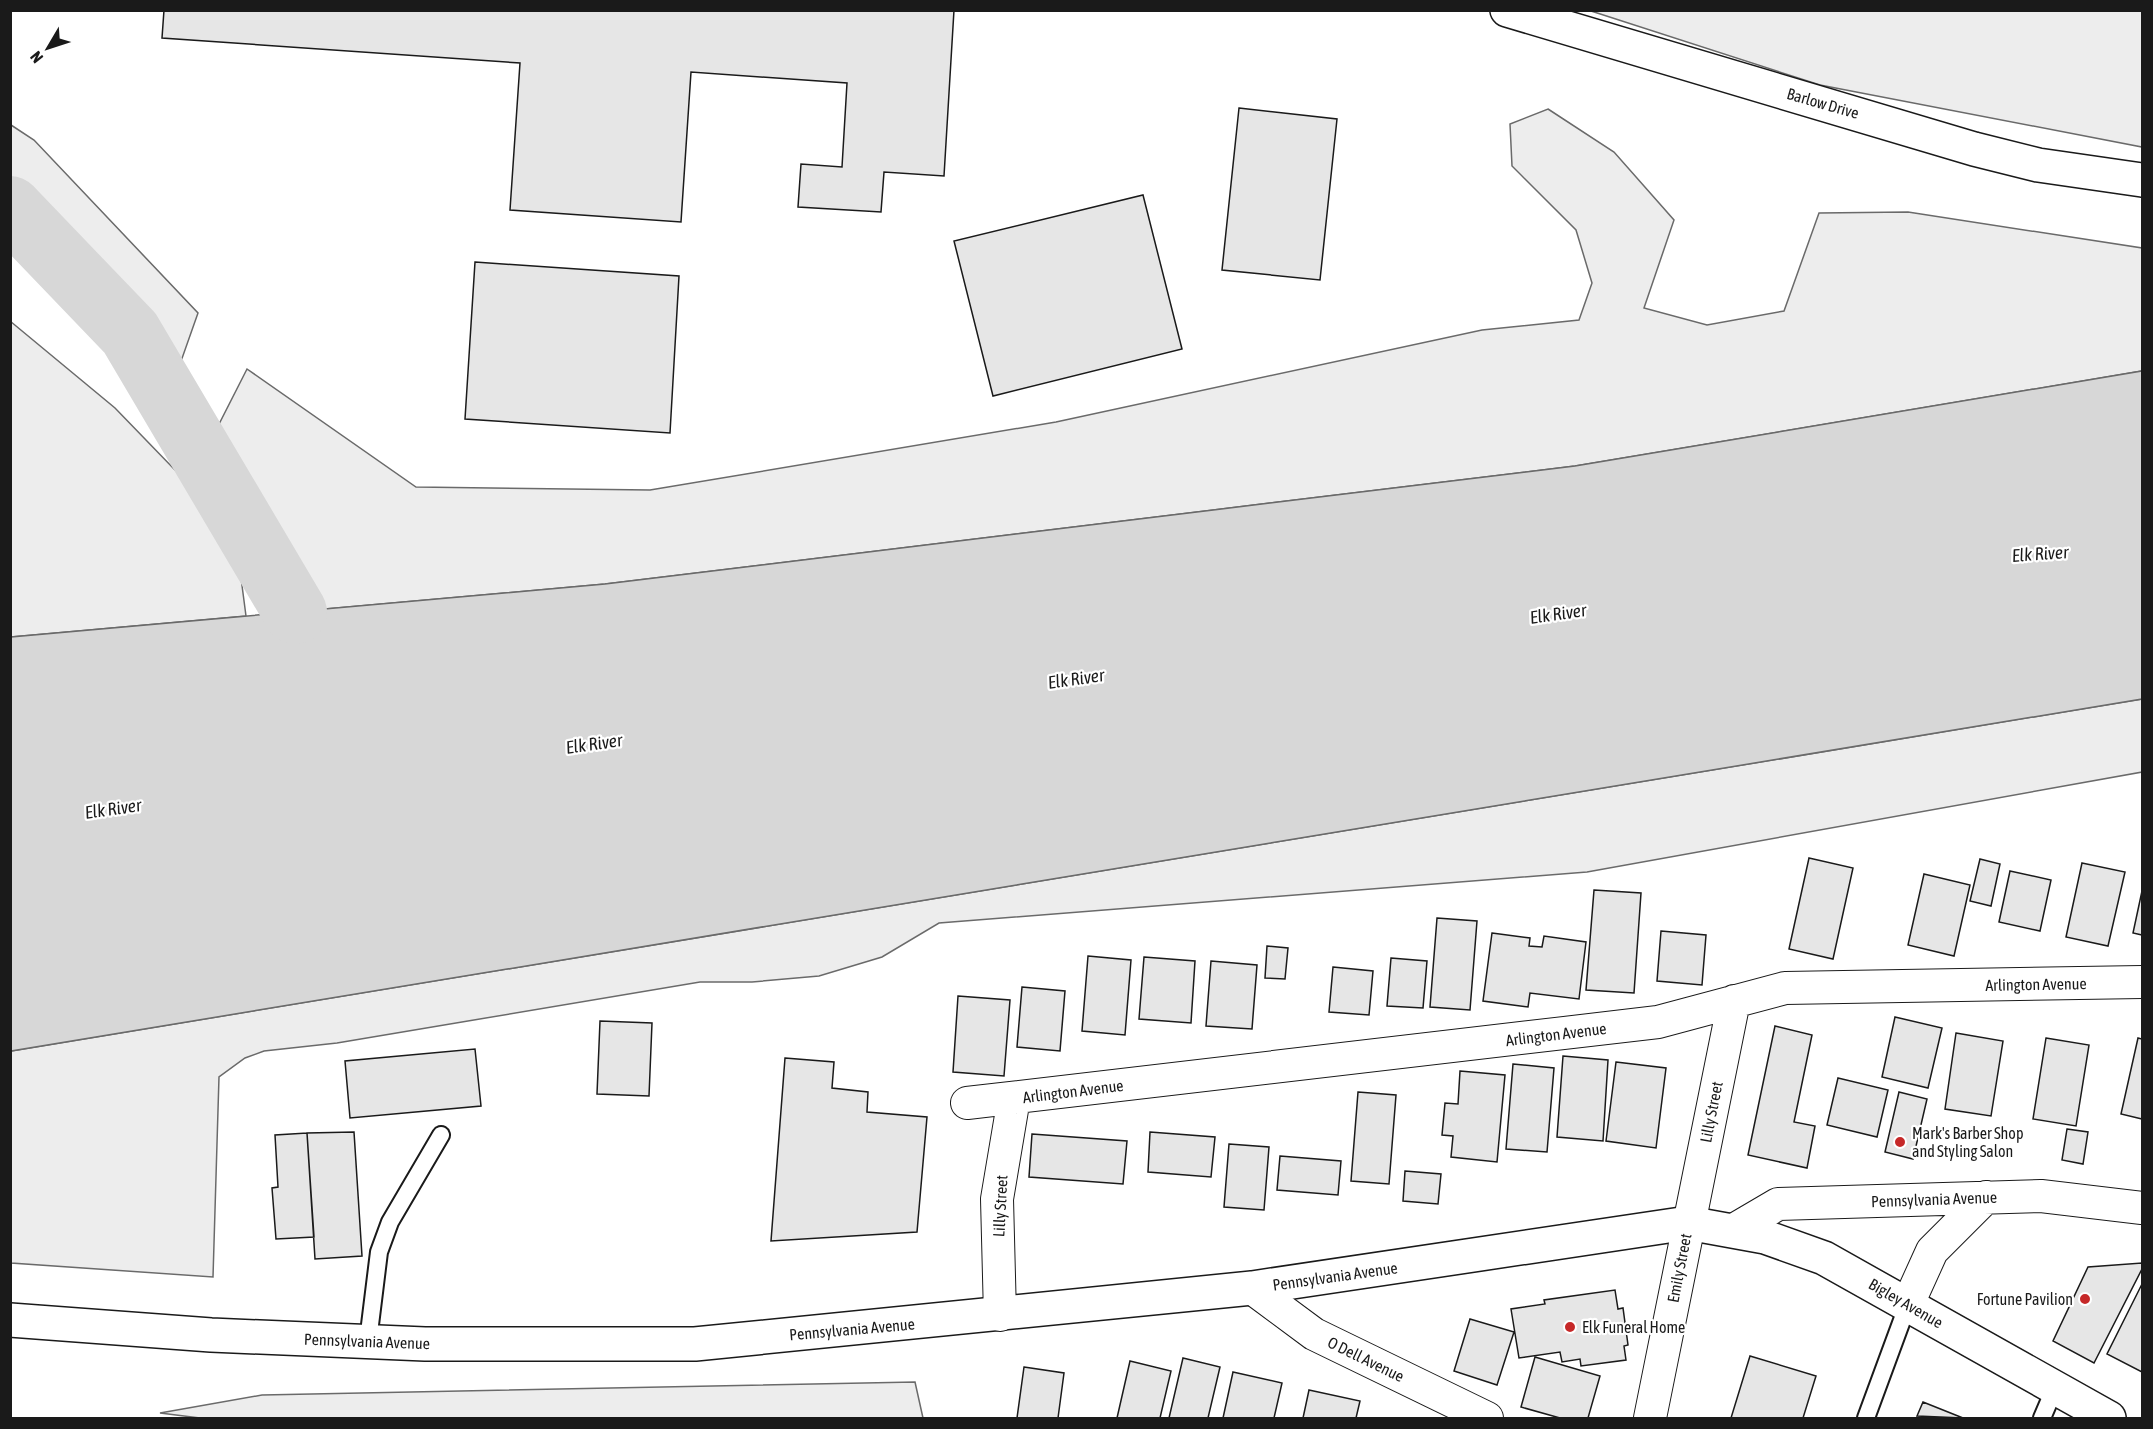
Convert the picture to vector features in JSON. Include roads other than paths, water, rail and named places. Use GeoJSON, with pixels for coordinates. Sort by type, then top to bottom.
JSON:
{"type":"FeatureCollection","features":[{"type":"Feature","properties":{"kind":"main road","name":"Barlow Drive"},"geometry":{"type":"LineString","coordinates":[[1507,10],[1974,149],[2038,165],[2142,180]]}},
{"type":"Feature","properties":{"kind":"main road","name":"Bigley Avenue"},"geometry":{"type":"LineString","coordinates":[[1688,1223],[1766,1237],[1824,1258],[1908,1304],[2048,1404],[2109,1419]]}},
{"type":"Feature","properties":{"kind":"main road","name":"Pennsylvania Avenue"},"geometry":{"type":"LineString","coordinates":[[10,1320],[211,1335],[425,1344],[695,1344],[1252,1288],[1688,1223]]}},
{"type":"Feature","properties":{"kind":"street","name":"Arlington Avenue"},"geometry":{"type":"LineString","coordinates":[[967,1103],[1658,1022],[1785,988],[2142,982]]}},
{"type":"Feature","properties":{"kind":"street","name":"Lilly Street"},"geometry":{"type":"LineString","coordinates":[[1688,1223],[1734,1001]]}},
{"type":"Feature","properties":{"kind":"street","name":"Lilly Street"},"geometry":{"type":"LineString","coordinates":[[1000,1315],[997,1198],[1014,1098]]}},
{"type":"Feature","properties":{"kind":"street","name":"Pennsylvania Avenue"},"geometry":{"type":"LineString","coordinates":[[1732,1231],[1778,1204],[2041,1196],[2142,1208]]}},
{"type":"Feature","properties":{"kind":"street"},"geometry":{"type":"LineString","coordinates":[[1908,1304],[1932,1251],[1986,1197]]}},
{"type":"Feature","properties":{"kind":"street","name":"Emily Street"},"geometry":{"type":"LineString","coordinates":[[1650,1419],[1688,1223]]}},
{"type":"Feature","properties":{"kind":"street","name":"O Dell Avenue"},"geometry":{"type":"LineString","coordinates":[[1252,1288],[1314,1334],[1487,1419]]}},
{"type":"Feature","properties":{"kind":"lane"},"geometry":{"type":"LineString","coordinates":[[368,1341],[380,1252],[390,1222],[441,1135]]}},
{"type":"Feature","properties":{"kind":"lane"},"geometry":{"type":"LineString","coordinates":[[1866,1419],[1908,1304]]}},
{"type":"Feature","properties":{"kind":"water","name":"Elk River"},"geometry":{"type":"Polygon","coordinates":[[[2142,371],[2142,699],[11,1051],[11,637],[605,584],[1575,466],[2142,371]]]}},
{"type":"Feature","properties":{"kind":"waterway"},"geometry":{"type":"LineString","coordinates":[[10,208],[130,333],[295,612]]}},
{"type":"Feature","properties":{"kind":"place","name":"Mark's Barber Shop and Styling Salon"},"geometry":{"type":"Point","coordinates":[1900,1142]}},
{"type":"Feature","properties":{"kind":"place","name":"Fortune Pavilion"},"geometry":{"type":"Point","coordinates":[2085,1299]}},
{"type":"Feature","properties":{"kind":"place","name":"Elk Funeral Home"},"geometry":{"type":"Point","coordinates":[1570,1327]}}]}
